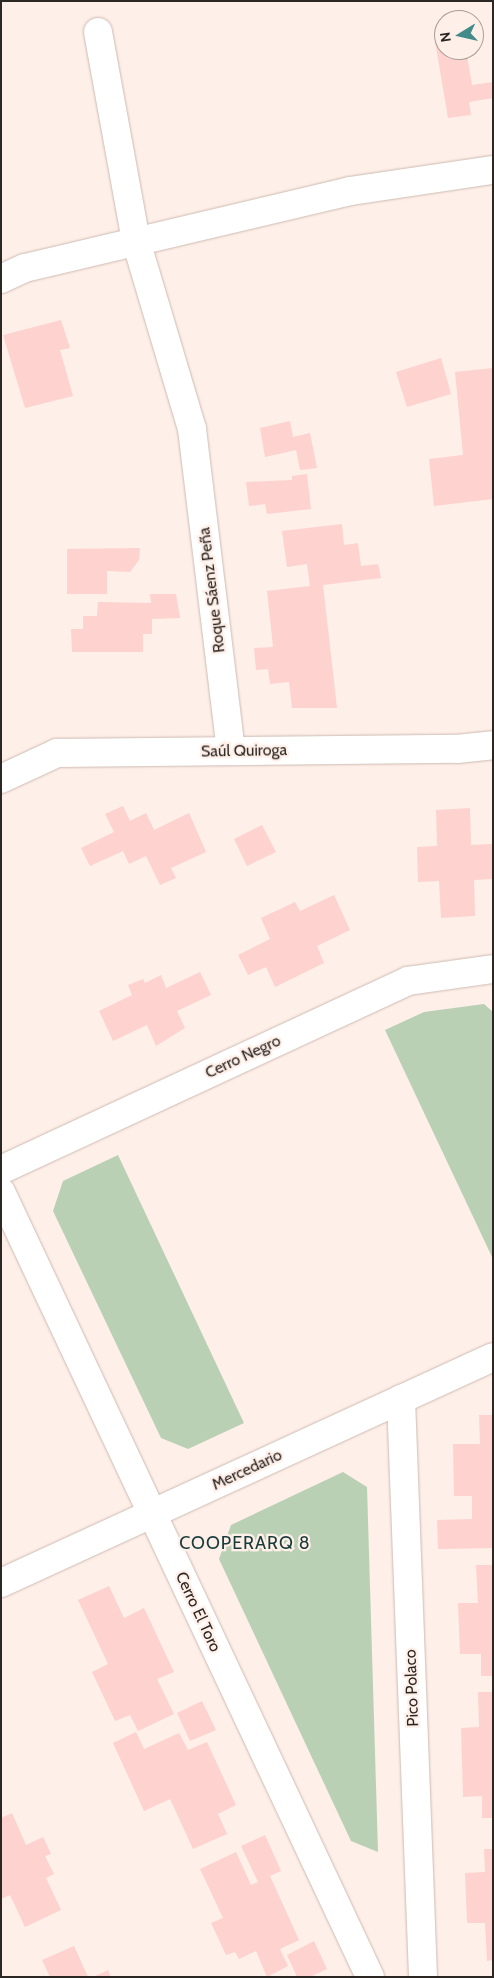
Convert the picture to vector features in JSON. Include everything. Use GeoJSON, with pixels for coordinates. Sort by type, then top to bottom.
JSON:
{"type":"FeatureCollection","features":[{"type":"Feature","properties":{"kind":"street","name":"Roque Sáenz Peña"},"geometry":{"type":"LineString","coordinates":[[98,32],[136,241],[192,430],[231,751]]}},
{"type":"Feature","properties":{"kind":"street"},"geometry":{"type":"LineString","coordinates":[[9,271],[350,191],[493,170]]}},
{"type":"Feature","properties":{"kind":"street","name":"Saúl Quiroga"},"geometry":{"type":"LineString","coordinates":[[1,779],[58,753],[457,749],[493,745]]}},
{"type":"Feature","properties":{"kind":"street","name":"Cerro Negro"},"geometry":{"type":"LineString","coordinates":[[1,1170],[408,981],[493,968]]}},
{"type":"Feature","properties":{"kind":"street","name":"Cerro El Toro"},"geometry":{"type":"LineString","coordinates":[[1,1192],[370,1977]]}},
{"type":"Feature","properties":{"kind":"street","name":"Mercedario"},"geometry":{"type":"LineString","coordinates":[[1,1583],[493,1357]]}},
{"type":"Feature","properties":{"kind":"street","name":"Pico Polaco"},"geometry":{"type":"LineString","coordinates":[[401,1400],[423,1977]]}},
{"type":"Feature","properties":{"kind":"green space"},"geometry":{"type":"Polygon","coordinates":[[[484,1004],[493,1012],[493,1259],[385,1030],[424,1012],[484,1004]]]}},
{"type":"Feature","properties":{"kind":"green space"},"geometry":{"type":"Polygon","coordinates":[[[118,1155],[244,1423],[188,1449],[161,1438],[53,1211],[63,1181],[118,1155]]]}},
{"type":"Feature","properties":{"kind":"green space"},"geometry":{"type":"Polygon","coordinates":[[[343,1472],[367,1487],[378,1852],[351,1841],[219,1559],[231,1525],[343,1472]]]}},
{"type":"Feature","properties":{"kind":"building"},"geometry":{"type":"Polygon","coordinates":[[[438,60],[468,60],[472,85],[493,82],[493,98],[469,102],[471,115],[448,118],[438,60]]]}},
{"type":"Feature","properties":{"kind":"building"},"geometry":{"type":"Polygon","coordinates":[[[61,320],[70,348],[60,350],[73,396],[25,408],[3,335],[61,320]]]}},
{"type":"Feature","properties":{"kind":"building"},"geometry":{"type":"Polygon","coordinates":[[[441,358],[451,394],[407,407],[396,372],[441,358]]]}},
{"type":"Feature","properties":{"kind":"building"},"geometry":{"type":"Polygon","coordinates":[[[493,368],[493,499],[434,506],[429,459],[463,455],[455,372],[493,368]]]}},
{"type":"Feature","properties":{"kind":"building"},"geometry":{"type":"Polygon","coordinates":[[[290,421],[293,437],[310,433],[317,468],[300,470],[296,450],[265,457],[260,428],[290,421]]]}},
{"type":"Feature","properties":{"kind":"building"},"geometry":{"type":"Polygon","coordinates":[[[307,474],[311,509],[267,514],[265,504],[249,506],[246,482],[292,480],[292,476],[307,474]]]}},
{"type":"Feature","properties":{"kind":"building"},"geometry":{"type":"Polygon","coordinates":[[[342,524],[344,545],[358,543],[361,566],[378,564],[381,578],[323,585],[337,708],[292,708],[289,682],[270,684],[268,669],[256,670],[254,648],[273,647],[267,591],[310,586],[307,564],[287,567],[282,531],[342,524]]]}},
{"type":"Feature","properties":{"kind":"building"},"geometry":{"type":"Polygon","coordinates":[[[140,548],[139,560],[130,572],[107,571],[107,594],[67,594],[67,549],[140,548]]]}},
{"type":"Feature","properties":{"kind":"building"},"geometry":{"type":"Polygon","coordinates":[[[150,594],[176,594],[180,618],[152,619],[152,634],[143,634],[143,652],[72,652],[71,629],[83,629],[83,616],[97,616],[98,602],[151,603],[150,594]]]}},
{"type":"Feature","properties":{"kind":"building"},"geometry":{"type":"Polygon","coordinates":[[[123,806],[130,821],[146,813],[154,830],[189,813],[206,852],[171,868],[176,878],[160,885],[146,856],[129,864],[123,851],[90,866],[81,848],[114,832],[105,814],[123,806]]]}},
{"type":"Feature","properties":{"kind":"building"},"geometry":{"type":"Polygon","coordinates":[[[470,808],[471,845],[492,844],[493,879],[474,880],[475,916],[441,918],[439,881],[418,882],[417,847],[437,846],[436,810],[470,808]]]}},
{"type":"Feature","properties":{"kind":"building"},"geometry":{"type":"Polygon","coordinates":[[[262,825],[276,852],[247,866],[234,839],[262,825]]]}},
{"type":"Feature","properties":{"kind":"building"},"geometry":{"type":"Polygon","coordinates":[[[334,895],[350,930],[317,946],[324,963],[275,987],[266,967],[248,975],[238,955],[270,939],[261,918],[295,902],[300,911],[334,895]]]}},
{"type":"Feature","properties":{"kind":"building"},"geometry":{"type":"Polygon","coordinates":[[[200,972],[211,995],[177,1011],[185,1028],[156,1046],[147,1025],[113,1041],[99,1011],[132,995],[128,985],[143,979],[145,983],[161,975],[166,988],[200,972]]]}},
{"type":"Feature","properties":{"kind":"building"},"geometry":{"type":"Polygon","coordinates":[[[479,1415],[493,1415],[493,1548],[438,1549],[437,1520],[472,1519],[472,1496],[454,1496],[453,1444],[480,1444],[479,1415]]]}},
{"type":"Feature","properties":{"kind":"building"},"geometry":{"type":"Polygon","coordinates":[[[476,1565],[493,1565],[493,1676],[481,1676],[481,1654],[460,1654],[458,1603],[478,1603],[476,1565]]]}},
{"type":"Feature","properties":{"kind":"building"},"geometry":{"type":"Polygon","coordinates":[[[109,1586],[124,1618],[144,1608],[174,1672],[157,1679],[174,1714],[138,1731],[130,1715],[115,1721],[92,1672],[108,1664],[78,1600],[109,1586]]]}},
{"type":"Feature","properties":{"kind":"building"},"geometry":{"type":"Polygon","coordinates":[[[478,1692],[493,1692],[493,1818],[482,1818],[482,1796],[463,1797],[461,1728],[479,1727],[478,1692]]]}},
{"type":"Feature","properties":{"kind":"building"},"geometry":{"type":"Polygon","coordinates":[[[202,1701],[216,1730],[190,1741],[177,1713],[202,1701]]]}},
{"type":"Feature","properties":{"kind":"building"},"geometry":{"type":"Polygon","coordinates":[[[136,1732],[144,1749],[179,1733],[188,1750],[207,1742],[236,1805],[218,1814],[227,1834],[193,1849],[170,1799],[144,1811],[113,1743],[136,1732]]]}},
{"type":"Feature","properties":{"kind":"building"},"geometry":{"type":"Polygon","coordinates":[[[12,1813],[26,1845],[43,1837],[51,1854],[45,1856],[54,1874],[46,1878],[61,1910],[25,1927],[10,1895],[1,1899],[1,1818],[12,1813]]]}},
{"type":"Feature","properties":{"kind":"building"},"geometry":{"type":"Polygon","coordinates":[[[265,1835],[281,1871],[270,1876],[299,1940],[280,1949],[288,1966],[267,1977],[256,1951],[239,1959],[235,1952],[226,1955],[211,1923],[223,1918],[200,1869],[236,1852],[251,1885],[258,1882],[241,1846],[265,1835]]]}},
{"type":"Feature","properties":{"kind":"building"},"geometry":{"type":"Polygon","coordinates":[[[484,1849],[493,1849],[493,1960],[487,1961],[485,1923],[467,1923],[465,1873],[485,1872],[484,1849]]]}},
{"type":"Feature","properties":{"kind":"building"},"geometry":{"type":"Polygon","coordinates":[[[314,1941],[327,1969],[310,1977],[297,1977],[287,1955],[314,1941]]]}},
{"type":"Feature","properties":{"kind":"building"},"geometry":{"type":"Polygon","coordinates":[[[74,1946],[88,1977],[50,1977],[42,1960],[74,1946]]]}},
{"type":"Feature","properties":{"kind":"building"},"geometry":{"type":"Polygon","coordinates":[[[108,1970],[111,1977],[93,1977],[108,1970]]]}},
{"type":"Feature","properties":{"kind":"district","name":"COOPERARQ 8"},"geometry":{"type":"Point","coordinates":[245,1543]}}]}
